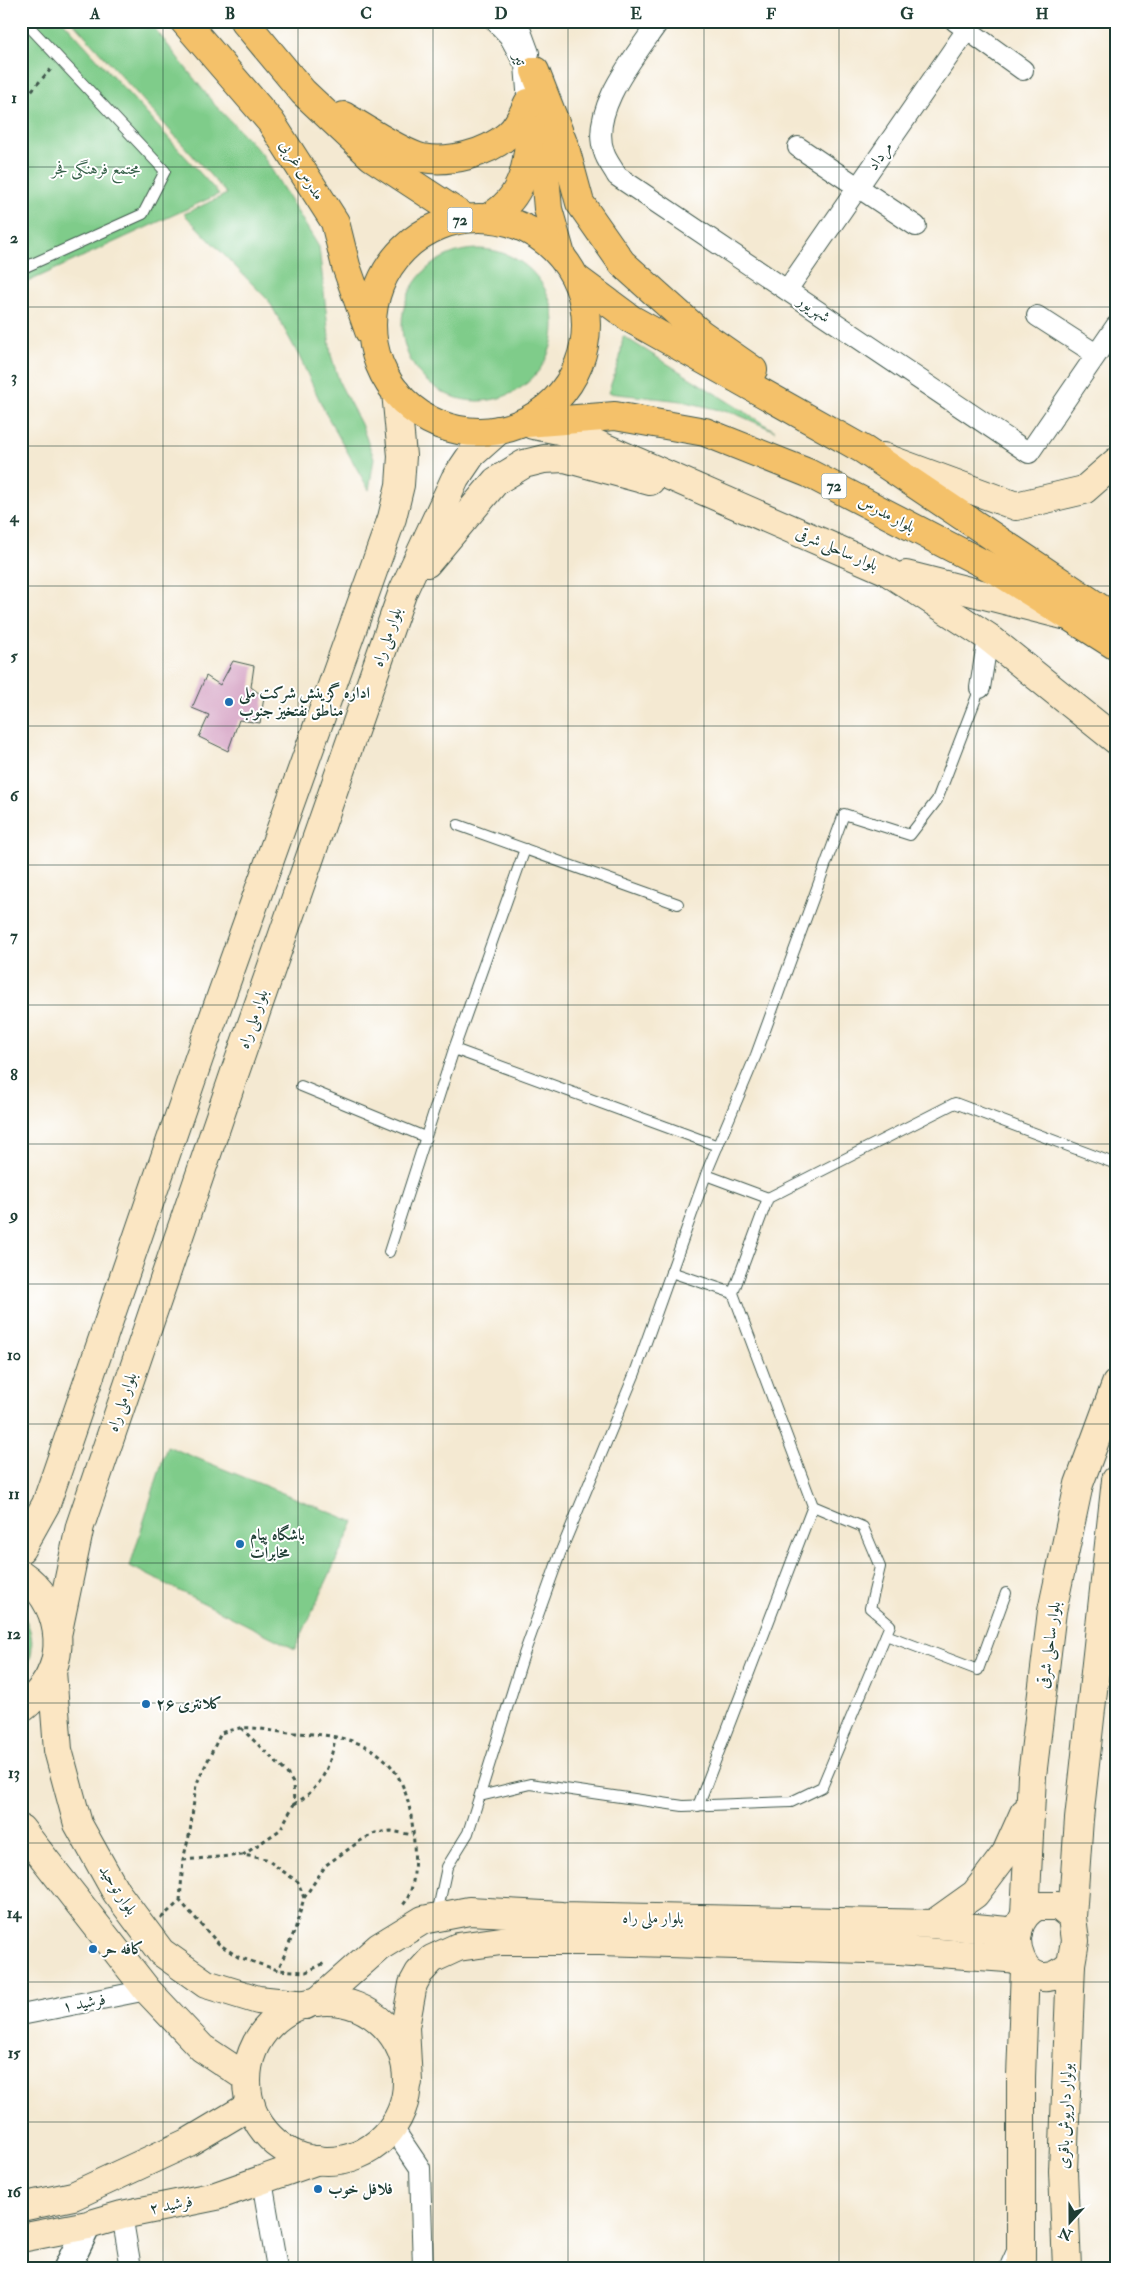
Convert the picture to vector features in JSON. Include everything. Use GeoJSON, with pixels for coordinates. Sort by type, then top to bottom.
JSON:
{"type":"FeatureCollection","features":[{"type":"Feature","properties":{"kind":"highway","name":"مدرس غربی"},"geometry":{"type":"LineString","coordinates":[[184,21],[271,122],[335,222],[346,266],[374,345]]}},
{"type":"Feature","properties":{"kind":"highway","name":"72"},"geometry":{"type":"LineString","coordinates":[[244,21],[303,92],[372,157],[476,218]]}},
{"type":"Feature","properties":{"kind":"highway"},"geometry":{"type":"LineString","coordinates":[[536,71],[548,210],[561,255]]}},
{"type":"Feature","properties":{"kind":"highway"},"geometry":{"type":"LineString","coordinates":[[536,71],[565,148],[580,202],[622,263],[700,332],[864,450]]}},
{"type":"Feature","properties":{"kind":"highway"},"geometry":{"type":"LineString","coordinates":[[303,92],[387,142],[421,158],[458,159],[492,146],[508,135],[517,125],[528,103]]}},
{"type":"Feature","properties":{"kind":"highway"},"geometry":{"type":"LineString","coordinates":[[476,218],[502,210],[518,191],[524,174],[530,131],[528,103]]}},
{"type":"Feature","properties":{"kind":"highway","name":"72"},"geometry":{"type":"LineString","coordinates":[[476,218],[515,224],[540,236],[561,255],[577,279],[585,306],[587,335],[580,362],[567,388],[547,408],[511,427],[471,432],[442,425],[417,412],[396,392],[382,370],[374,345],[373,312],[376,295],[385,272],[400,252],[419,236],[441,224],[476,218]]}},
{"type":"Feature","properties":{"kind":"highway","name":"72"},"geometry":{"type":"LineString","coordinates":[[577,279],[631,319],[864,450],[1116,619]]}},
{"type":"Feature","properties":{"kind":"highway","name":"بلوار مدرس"},"geometry":{"type":"LineString","coordinates":[[511,427],[615,416],[705,432],[808,473],[999,572],[1116,646]]}},
{"type":"Feature","properties":{"kind":"main road","name":"بلوار ملی راه"},"geometry":{"type":"LineString","coordinates":[[21,1549],[46,1504],[199,1058],[392,518],[400,484],[402,456],[396,392]]}},
{"type":"Feature","properties":{"kind":"main road","name":"بلوار ساحلی شرقی"},"geometry":{"type":"LineString","coordinates":[[511,427],[569,432],[885,570],[988,637],[1116,740]]}},
{"type":"Feature","properties":{"kind":"main road","name":"بلوار ملی راه"},"geometry":{"type":"LineString","coordinates":[[58,1631],[80,1526],[235,1072],[404,591],[456,479],[472,454],[511,427]]}},
{"type":"Feature","properties":{"kind":"main road"},"geometry":{"type":"LineString","coordinates":[[864,450],[1016,506],[1084,490],[1116,462]]}},
{"type":"Feature","properties":{"kind":"main road"},"geometry":{"type":"LineString","coordinates":[[404,591],[496,481],[524,464],[544,458],[565,458],[655,483],[699,490]]}},
{"type":"Feature","properties":{"kind":"main road"},"geometry":{"type":"LineString","coordinates":[[885,570],[1069,616]]}},
{"type":"Feature","properties":{"kind":"main road"},"geometry":{"type":"LineString","coordinates":[[199,1058],[235,1072]]}},
{"type":"Feature","properties":{"kind":"main road","name":"بلوار ساحلی شرقی"},"geometry":{"type":"LineString","coordinates":[[1022,1923],[1030,1800],[1052,1611],[1079,1484],[1116,1384]]}},
{"type":"Feature","properties":{"kind":"main road"},"geometry":{"type":"LineString","coordinates":[[1022,1963],[1031,1972],[1049,1977],[1060,1974],[1071,1964],[1075,1941],[1072,1917],[1079,1819],[1116,1480]]}},
{"type":"Feature","properties":{"kind":"main road"},"geometry":{"type":"LineString","coordinates":[[21,1574],[33,1581],[50,1604],[58,1631],[56,1659],[46,1685],[26,1706],[21,1708]]}},
{"type":"Feature","properties":{"kind":"main road","name":"بلوار توحید"},"geometry":{"type":"LineString","coordinates":[[52,1671],[58,1750],[78,1824],[116,1892],[145,1932],[161,1952],[206,1984],[258,2000],[312,2004]]}},
{"type":"Feature","properties":{"kind":"main road"},"geometry":{"type":"LineString","coordinates":[[933,1924],[975,1894],[1006,1853],[1030,1800]]}},
{"type":"Feature","properties":{"kind":"main road"},"geometry":{"type":"LineString","coordinates":[[21,1829],[147,1990],[202,2048],[247,2078]]}},
{"type":"Feature","properties":{"kind":"main road"},"geometry":{"type":"LineString","coordinates":[[1022,2268],[1022,1923],[1038,1906],[1058,1906],[1072,1917]]}},
{"type":"Feature","properties":{"kind":"main road","name":"بلوار ملی راه"},"geometry":{"type":"LineString","coordinates":[[312,2004],[379,1947],[423,1920],[469,1911],[562,1916],[933,1924],[985,1943],[1022,1963]]}},
{"type":"Feature","properties":{"kind":"main road","name":"بلوار ملی راه"},"geometry":{"type":"LineString","coordinates":[[408,2082],[405,2027],[413,1984],[419,1973],[432,1959],[458,1946],[501,1941],[600,1941],[890,1950],[985,1943],[1022,1923]]}},
{"type":"Feature","properties":{"kind":"main road","name":"بولوار داریوش باقری"},"geometry":{"type":"LineString","coordinates":[[1066,2268],[1063,2171],[1071,1964]]}},
{"type":"Feature","properties":{"kind":"main road"},"geometry":{"type":"LineString","coordinates":[[345,2003],[370,2014],[391,2033],[404,2057],[408,2082],[404,2106],[393,2128],[375,2146],[353,2158],[329,2161],[304,2158],[282,2147],[264,2130],[251,2105],[247,2078],[253,2051],[268,2027],[290,2010],[312,2004],[345,2003]]}},
{"type":"Feature","properties":{"kind":"main road"},"geometry":{"type":"LineString","coordinates":[[21,2207],[72,2196],[189,2142],[251,2105]]}},
{"type":"Feature","properties":{"kind":"main road","name":"فرشید ۲"},"geometry":{"type":"LineString","coordinates":[[21,2238],[88,2225],[122,2214],[216,2196],[318,2160]]}},
{"type":"Feature","properties":{"kind":"street","name":"تیر"},"geometry":{"type":"LineString","coordinates":[[495,21],[509,36],[525,65],[528,103]]}},
{"type":"Feature","properties":{"kind":"street","name":"تیر"},"geometry":{"type":"LineString","coordinates":[[514,21],[519,26],[536,71]]}},
{"type":"Feature","properties":{"kind":"street","name":"شهریور"},"geometry":{"type":"LineString","coordinates":[[658,21],[608,99],[600,125],[603,152],[617,176],[1029,453],[1116,326]]}},
{"type":"Feature","properties":{"kind":"street","name":"مرداد"},"geometry":{"type":"LineString","coordinates":[[787,290],[858,188],[965,24]]}},
{"type":"Feature","properties":{"kind":"street"},"geometry":{"type":"LineString","coordinates":[[965,24],[1023,70]]}},
{"type":"Feature","properties":{"kind":"street"},"geometry":{"type":"LineString","coordinates":[[798,147],[916,226]]}},
{"type":"Feature","properties":{"kind":"street"},"geometry":{"type":"LineString","coordinates":[[1037,316],[1096,354]]}},
{"type":"Feature","properties":{"kind":"street"},"geometry":{"type":"LineString","coordinates":[[980,688],[988,637]]}},
{"type":"Feature","properties":{"kind":"street","name":"فرشید ۱"},"geometry":{"type":"LineString","coordinates":[[21,2015],[147,1990]]}},
{"type":"Feature","properties":{"kind":"street"},"geometry":{"type":"LineString","coordinates":[[393,2128],[420,2168],[423,2268]]}},
{"type":"Feature","properties":{"kind":"street"},"geometry":{"type":"LineString","coordinates":[[262,2181],[277,2268]]}},
{"type":"Feature","properties":{"kind":"street"},"geometry":{"type":"LineString","coordinates":[[122,2214],[131,2268]]}},
{"type":"Feature","properties":{"kind":"street"},"geometry":{"type":"LineString","coordinates":[[67,2268],[88,2225]]}},
{"type":"Feature","properties":{"kind":"lane"},"geometry":{"type":"LineString","coordinates":[[21,269],[143,214],[165,171],[24,21]]}},
{"type":"Feature","properties":{"kind":"lane"},"geometry":{"type":"LineString","coordinates":[[437,1918],[448,1867],[468,1833],[523,1657],[555,1569],[635,1373],[706,1175],[789,970],[844,814],[910,835],[937,800],[980,688]]}},
{"type":"Feature","properties":{"kind":"lane"},"geometry":{"type":"LineString","coordinates":[[458,825],[678,904]]}},
{"type":"Feature","properties":{"kind":"lane"},"geometry":{"type":"LineString","coordinates":[[389,1252],[454,1050],[525,849]]}},
{"type":"Feature","properties":{"kind":"lane"},"geometry":{"type":"LineString","coordinates":[[454,1050],[718,1146]]}},
{"type":"Feature","properties":{"kind":"lane"},"geometry":{"type":"LineString","coordinates":[[301,1086],[425,1137]]}},
{"type":"Feature","properties":{"kind":"lane"},"geometry":{"type":"LineString","coordinates":[[698,1806],[813,1506],[733,1293],[768,1198],[955,1103],[1116,1164]]}},
{"type":"Feature","properties":{"kind":"lane"},"geometry":{"type":"LineString","coordinates":[[706,1175],[768,1198]]}},
{"type":"Feature","properties":{"kind":"lane"},"geometry":{"type":"LineString","coordinates":[[671,1272],[733,1293]]}},
{"type":"Feature","properties":{"kind":"lane"},"geometry":{"type":"LineString","coordinates":[[480,1796],[530,1784],[683,1806],[698,1806],[791,1802],[822,1787],[890,1626],[870,1608],[880,1567],[863,1527],[813,1506]]}},
{"type":"Feature","properties":{"kind":"lane"},"geometry":{"type":"LineString","coordinates":[[886,1635],[978,1670],[1006,1593]]}},
{"type":"Feature","properties":{"kind":"lane"},"geometry":{"type":"LineString","coordinates":[[1004,2268],[1021,2232]]}},
{"type":"Feature","properties":{"kind":"path"},"geometry":{"type":"LineString","coordinates":[[21,102],[60,60]]}},
{"type":"Feature","properties":{"kind":"path"},"geometry":{"type":"LineString","coordinates":[[145,1932],[180,1902],[183,1860],[190,1832],[196,1785],[221,1733],[240,1728],[304,1733],[334,1738],[366,1746],[380,1753],[400,1777],[412,1814],[415,1861],[409,1898],[398,1911]]}},
{"type":"Feature","properties":{"kind":"path"},"geometry":{"type":"LineString","coordinates":[[240,1728],[286,1772],[293,1783],[294,1804],[280,1830],[243,1855]]}},
{"type":"Feature","properties":{"kind":"path"},"geometry":{"type":"LineString","coordinates":[[294,1804],[308,1796],[317,1787],[326,1768],[334,1738]]}},
{"type":"Feature","properties":{"kind":"path"},"geometry":{"type":"LineString","coordinates":[[278,1970],[295,1930],[304,1898],[326,1865],[360,1841],[375,1833],[392,1831],[413,1835]]}},
{"type":"Feature","properties":{"kind":"path"},"geometry":{"type":"LineString","coordinates":[[183,1860],[243,1855],[266,1859],[298,1882],[304,1898]]}},
{"type":"Feature","properties":{"kind":"path"},"geometry":{"type":"LineString","coordinates":[[180,1902],[219,1944],[238,1957],[278,1970],[306,1972],[330,1961]]}},
{"type":"Feature","properties":{"kind":"green space","name":"مجتمع فرهنگی فجر"},"geometry":{"type":"Polygon","coordinates":[[[21,21],[63,21],[219,194],[21,285],[21,21]]]}},
{"type":"Feature","properties":{"kind":"green space"},"geometry":{"type":"Polygon","coordinates":[[[72,21],[149,21],[214,104],[262,154],[319,247],[331,355],[340,384],[361,424],[374,458],[369,490],[326,414],[299,356],[269,301],[184,214],[227,194],[72,21]]]}},
{"type":"Feature","properties":{"kind":"green space"},"geometry":{"type":"Polygon","coordinates":[[[478,249],[493,250],[507,255],[532,271],[548,296],[553,310],[553,340],[548,354],[532,379],[507,395],[493,400],[478,401],[463,400],[449,395],[424,379],[408,354],[403,340],[402,325],[403,310],[408,296],[424,271],[449,255],[463,250],[478,249]]]}},
{"type":"Feature","properties":{"kind":"green space"},"geometry":{"type":"Polygon","coordinates":[[[623,336],[775,431],[736,414],[682,401],[608,393],[620,358],[623,336]]]}},
{"type":"Feature","properties":{"kind":"green space","name":"باشگاه پیام مخابرات"},"geometry":{"type":"Polygon","coordinates":[[[167,1446],[354,1522],[295,1649],[130,1566],[167,1446]]]}},
{"type":"Feature","properties":{"kind":"green space"},"geometry":{"type":"Polygon","coordinates":[[[21,1612],[29,1627],[32,1644],[30,1660],[21,1675],[21,1612]]]}},
{"type":"Feature","properties":{"kind":"building","name":"اداره گزینش شرکت ملی مناطق نفتخیز جنوب"},"geometry":{"type":"Polygon","coordinates":[[[233,661],[254,666],[251,687],[264,697],[260,723],[239,720],[228,751],[199,737],[209,715],[192,708],[206,676],[220,685],[233,661]]]}},
{"type":"Feature","properties":{"kind":"place","name":"اداره گزینش شرکت ملی مناطق نفتخیز جنوب"},"geometry":{"type":"Point","coordinates":[229,702]}},
{"type":"Feature","properties":{"kind":"place","name":"باشگاه پیام مخابرات"},"geometry":{"type":"Point","coordinates":[240,1544]}},
{"type":"Feature","properties":{"kind":"place","name":"کلانتری ۲۶"},"geometry":{"type":"Point","coordinates":[146,1704]}},
{"type":"Feature","properties":{"kind":"place","name":"کافه حر"},"geometry":{"type":"Point","coordinates":[93,1949]}},
{"type":"Feature","properties":{"kind":"place","name":"فلافل خوب"},"geometry":{"type":"Point","coordinates":[318,2189]}}]}
